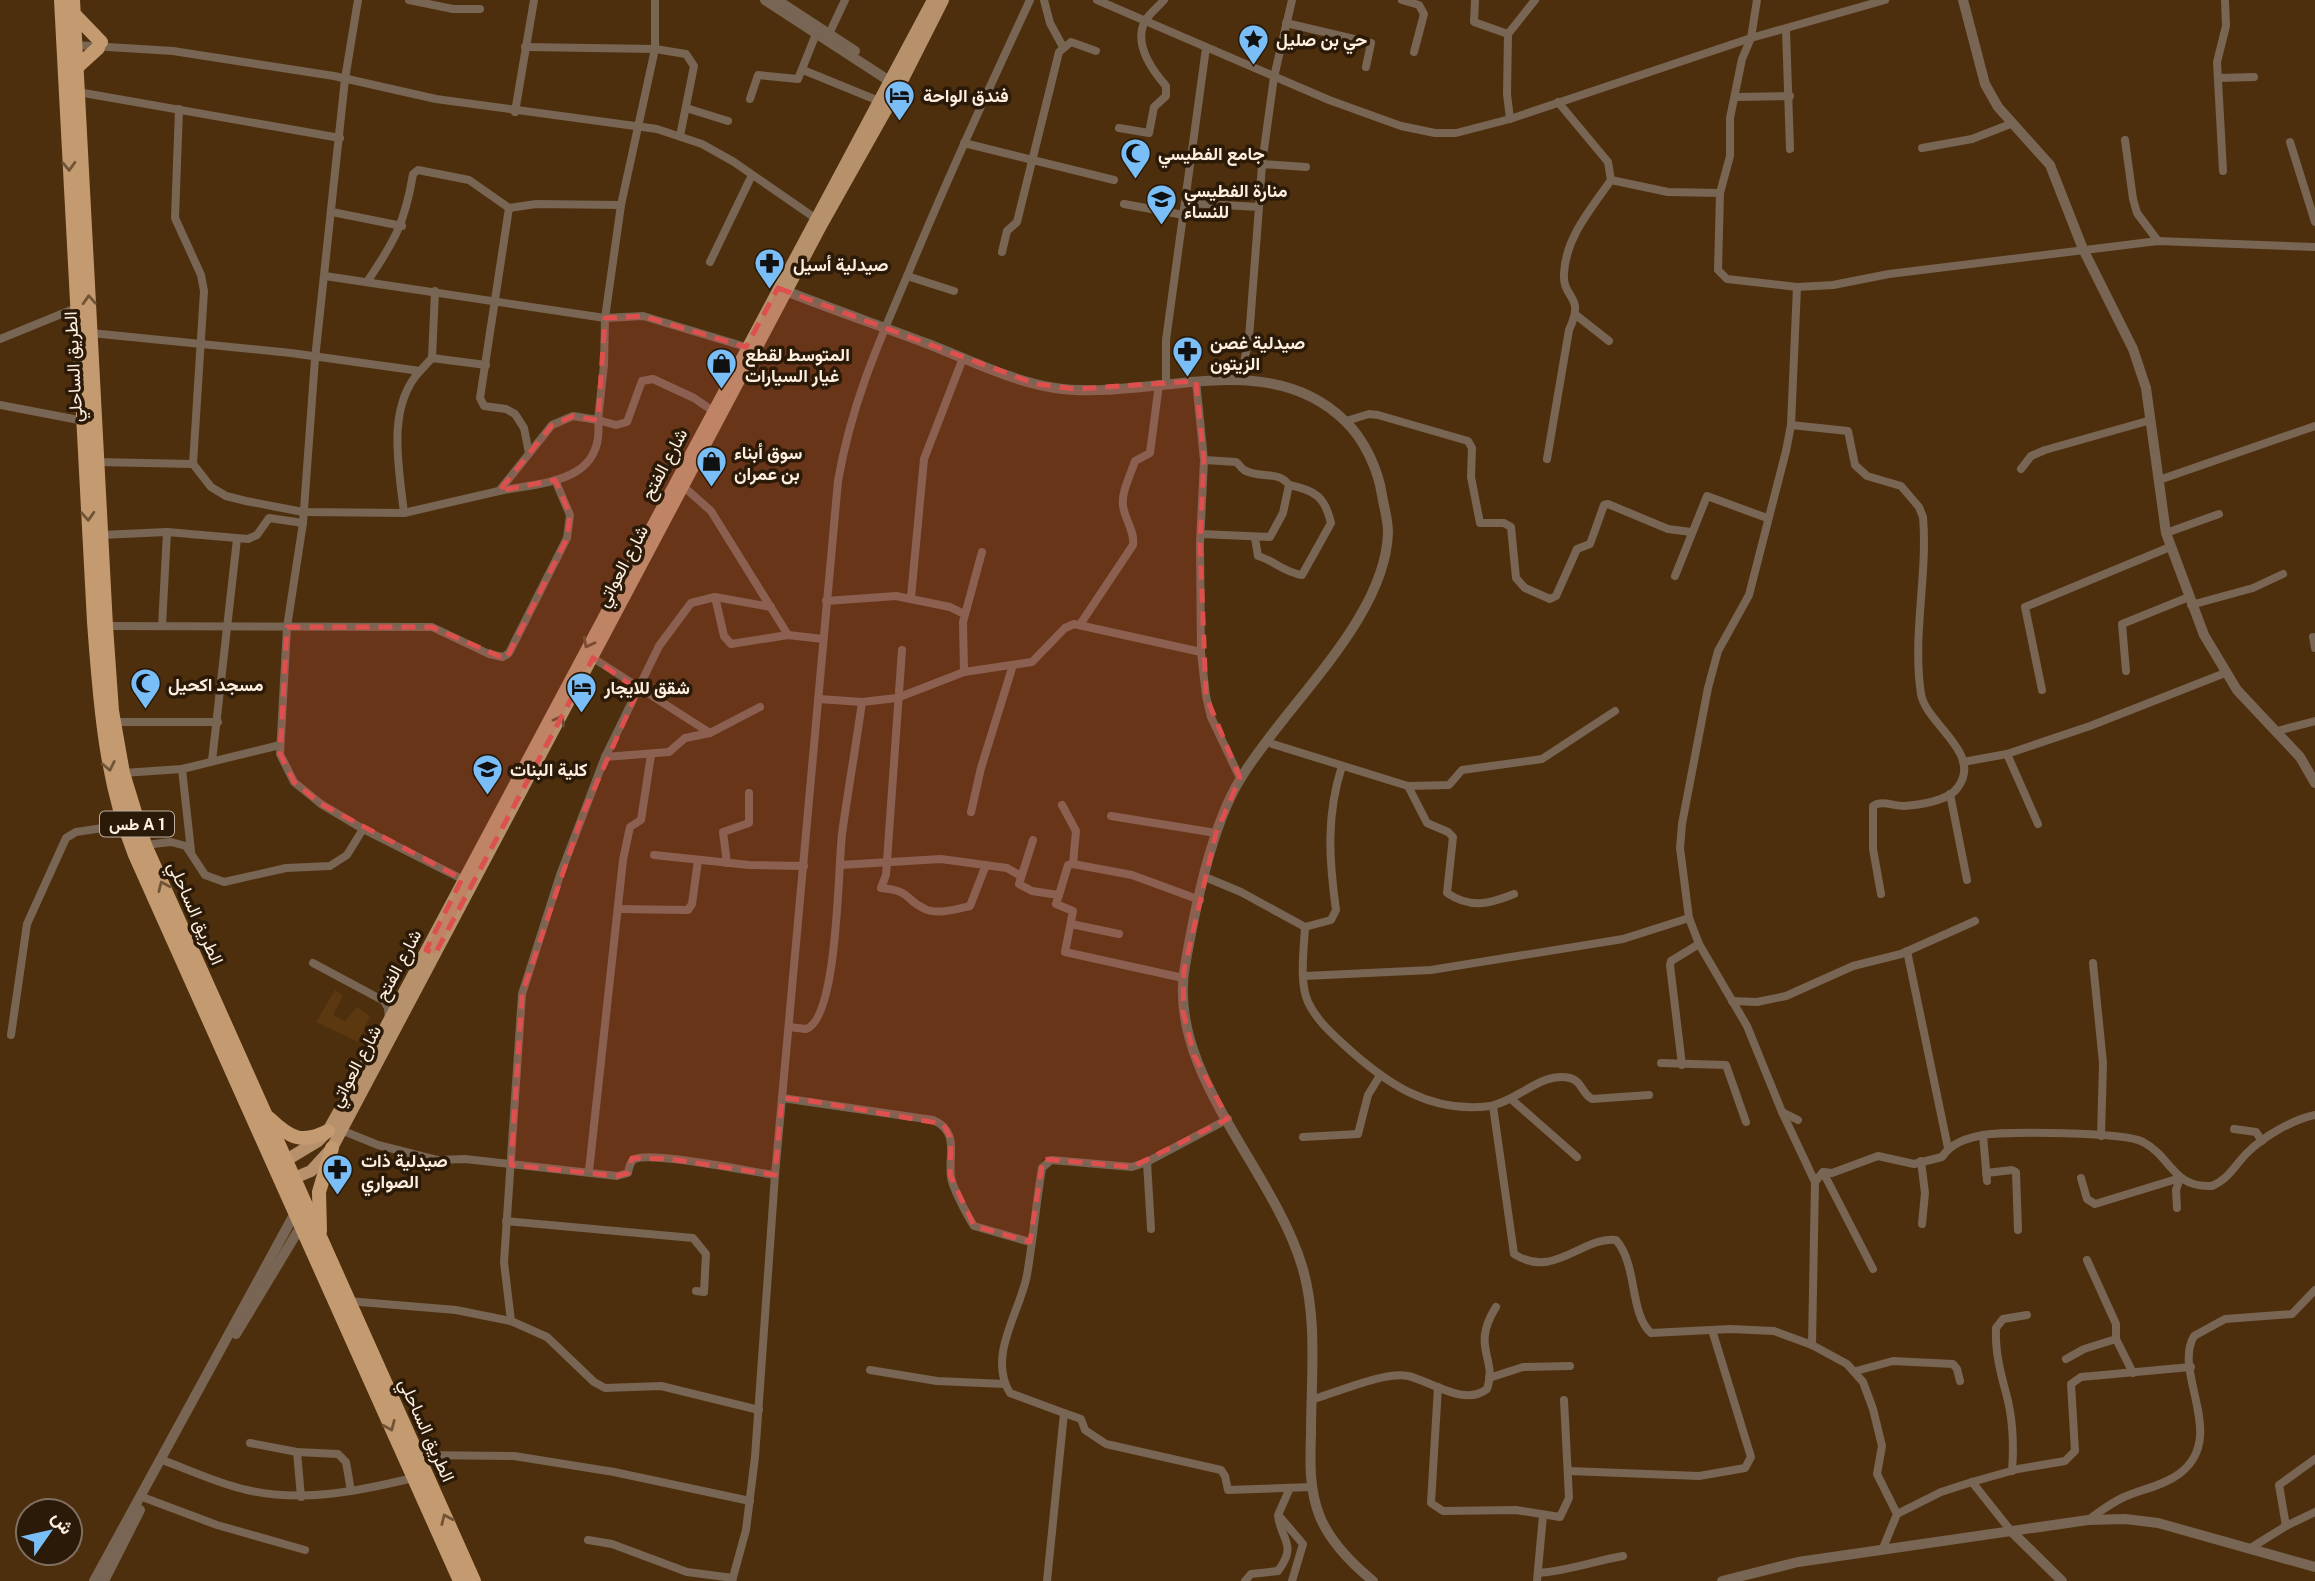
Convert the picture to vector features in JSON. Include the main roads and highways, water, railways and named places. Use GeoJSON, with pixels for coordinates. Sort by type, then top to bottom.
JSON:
{"type":"FeatureCollection","features":[{"type":"Feature","properties":{"kind":"highway","name":"الطريق الساحلي"},"geometry":{"type":"LineString","coordinates":[[61,0],[100,712],[107,759],[123,825],[287,1181],[324,1249],[474,1581]]}},
{"type":"Feature","properties":{"kind":"highway","name":"الطريق الساحلي"},"geometry":{"type":"LineString","coordinates":[[74,7],[106,625],[113,722],[122,773],[145,845],[261,1111],[280,1164]]}},
{"type":"Feature","properties":{"kind":"highway"},"geometry":{"type":"LineString","coordinates":[[74,7],[104,45],[76,68]]}},
{"type":"Feature","properties":{"kind":"highway"},"geometry":{"type":"LineString","coordinates":[[261,1111],[293,1138],[307,1139],[334,1130]]}},
{"type":"Feature","properties":{"kind":"highway"},"geometry":{"type":"LineString","coordinates":[[324,1249],[318,1192],[332,1148]]}},
{"type":"Feature","properties":{"kind":"highway","name":"الطريق الساحلي"},"geometry":{"type":"LineString","coordinates":[[287,1181],[298,1219],[460,1581]]}},
{"type":"Feature","properties":{"kind":"main road","name":"شارع الفتح"},"geometry":{"type":"LineString","coordinates":[[334,1130],[389,1020],[430,952],[462,879],[537,751],[716,414],[746,347],[782,290],[815,218],[879,101],[896,82],[933,0]]}},
{"type":"Feature","properties":{"kind":"main road","name":"شارع العواتي"},"geometry":{"type":"LineString","coordinates":[[287,1181],[311,1171],[332,1148],[334,1130],[537,751],[593,658],[684,487],[716,414],[782,290],[943,0]]}},
{"type":"Feature","properties":{"kind":"main road"},"geometry":{"type":"LineString","coordinates":[[280,1164],[334,1130]]}},
{"type":"Feature","properties":{"kind":"place","name":"حي بن صليل"},"geometry":{"type":"Point","coordinates":[1253,66]}},
{"type":"Feature","properties":{"kind":"place","name":"فندق الواحة"},"geometry":{"type":"Point","coordinates":[900,122]}},
{"type":"Feature","properties":{"kind":"place","name":"جامع الفطيسي"},"geometry":{"type":"Point","coordinates":[1135,180]}},
{"type":"Feature","properties":{"kind":"place","name":"منارة الفطيسي للنساء"},"geometry":{"type":"Point","coordinates":[1161,227]}},
{"type":"Feature","properties":{"kind":"place","name":"صيدلية أسيل"},"geometry":{"type":"Point","coordinates":[770,291]}},
{"type":"Feature","properties":{"kind":"place","name":"صيدلية غصن الزيتون"},"geometry":{"type":"Point","coordinates":[1187,379]}},
{"type":"Feature","properties":{"kind":"place","name":"المتوسط لقطع غيار السيارات"},"geometry":{"type":"Point","coordinates":[722,391]}},
{"type":"Feature","properties":{"kind":"place","name":"سوق أبناء بن عمران"},"geometry":{"type":"Point","coordinates":[711,489]}},
{"type":"Feature","properties":{"kind":"place","name":"مسجد اكحيل"},"geometry":{"type":"Point","coordinates":[145,711]}},
{"type":"Feature","properties":{"kind":"place","name":"شقق للايجار"},"geometry":{"type":"Point","coordinates":[581,714]}},
{"type":"Feature","properties":{"kind":"place","name":"كلية البنات"},"geometry":{"type":"Point","coordinates":[487,796]}},
{"type":"Feature","properties":{"kind":"place","name":"صيدلية ذات الصواري"},"geometry":{"type":"Point","coordinates":[338,1197]}}]}
